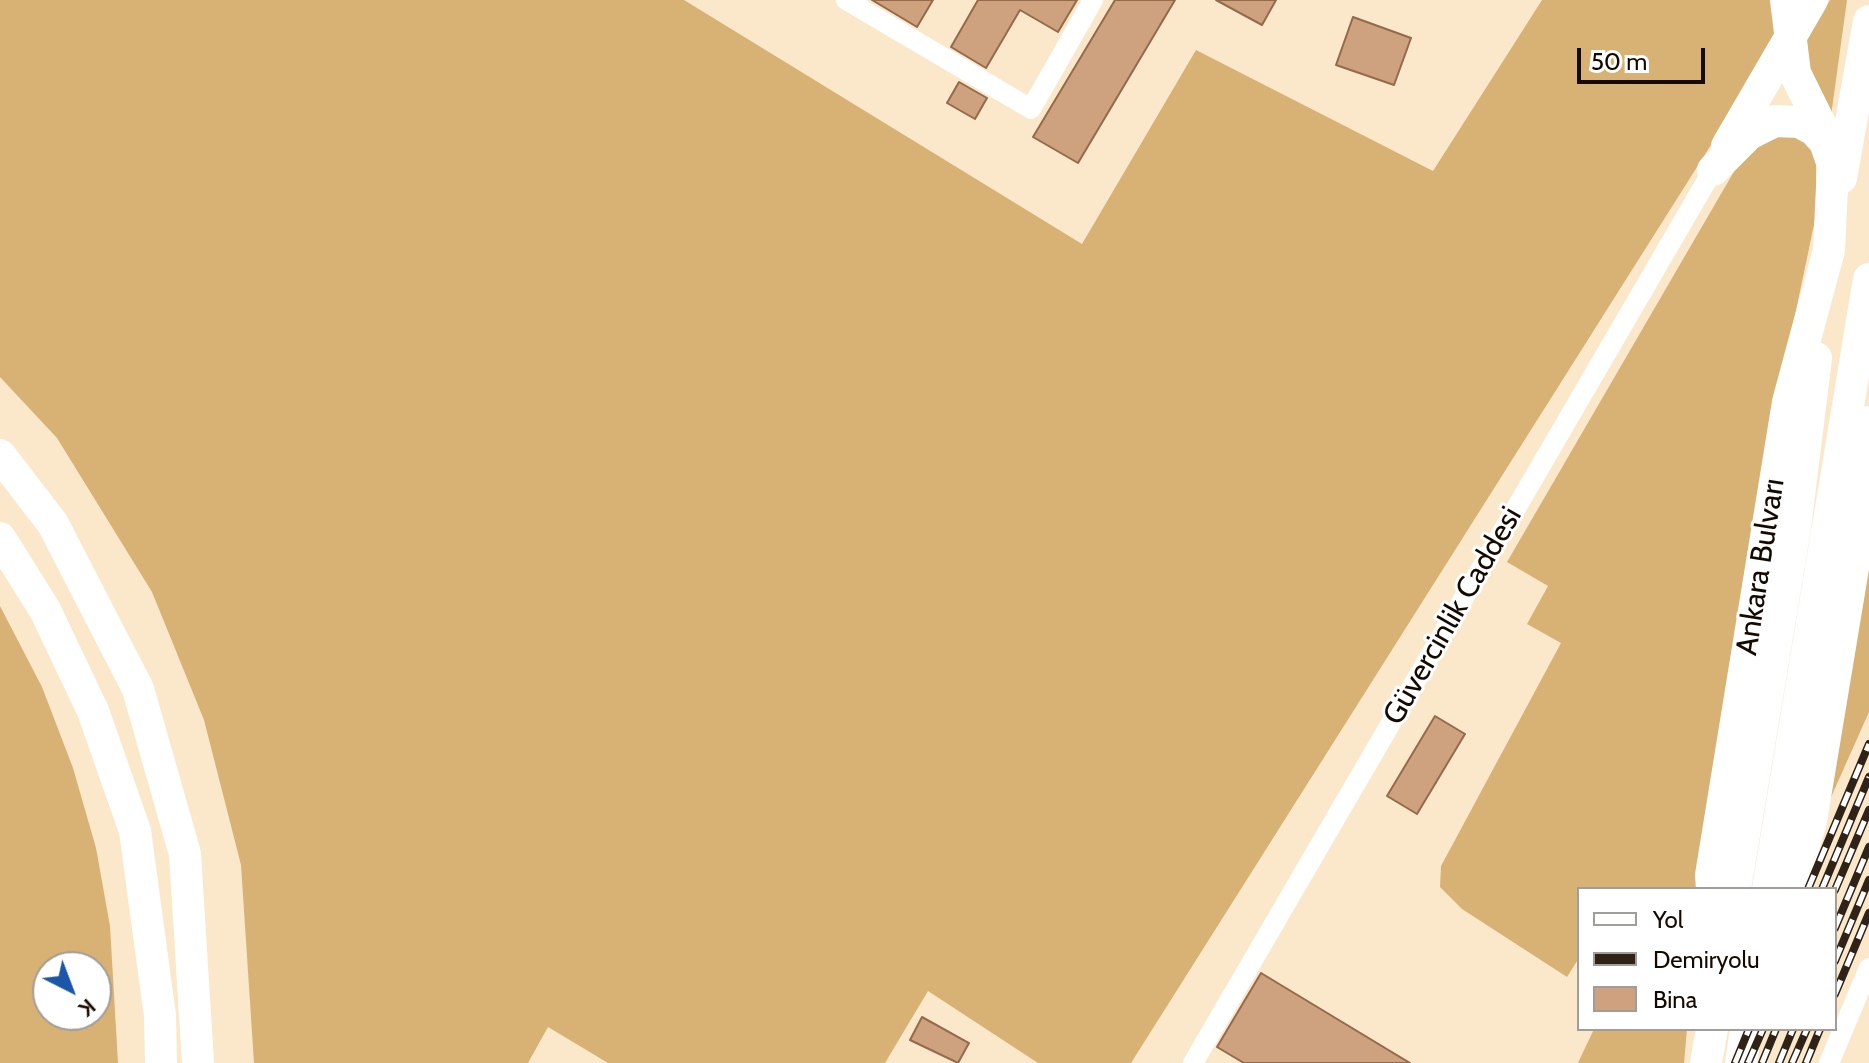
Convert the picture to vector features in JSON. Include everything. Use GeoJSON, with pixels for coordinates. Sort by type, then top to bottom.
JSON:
{"type":"FeatureCollection","features":[{"type":"Feature","properties":{"kind":"main road"},"geometry":{"type":"LineString","coordinates":[[1786,0],[1793,32],[1795,73],[1829,139],[1833,165],[1829,250]]}},
{"type":"Feature","properties":{"kind":"main road"},"geometry":{"type":"LineString","coordinates":[[1713,170],[1812,0]]}},
{"type":"Feature","properties":{"kind":"main road","name":"Ankara Bulvarı"},"geometry":{"type":"LineString","coordinates":[[1712,887],[1711,875],[1788,402],[1829,250],[1869,21]]}},
{"type":"Feature","properties":{"kind":"main road"},"geometry":{"type":"LineString","coordinates":[[1713,170],[1749,134],[1775,121],[1799,122],[1814,130],[1825,142],[1833,165]]}},
{"type":"Feature","properties":{"kind":"main road","name":"Ankara Bulvarı"},"geometry":{"type":"LineString","coordinates":[[1768,887],[1810,532],[1829,250]]}},
{"type":"Feature","properties":{"kind":"main road","name":"Ankara Bulvarı"},"geometry":{"type":"LineString","coordinates":[[1735,887],[1810,532],[1869,279]]}},
{"type":"Feature","properties":{"kind":"main road"},"geometry":{"type":"LineString","coordinates":[[1792,887],[1811,821],[1866,490],[1869,422]]}},
{"type":"Feature","properties":{"kind":"main road"},"geometry":{"type":"LineString","coordinates":[[0,455],[53,524],[138,689],[185,854],[198,1063]]}},
{"type":"Feature","properties":{"kind":"main road"},"geometry":{"type":"LineString","coordinates":[[0,538],[45,610],[93,711],[135,831],[160,1016],[161,1063]]}},
{"type":"Feature","properties":{"kind":"main road"},"geometry":{"type":"LineString","coordinates":[[1706,1063],[1712,1031]]}},
{"type":"Feature","properties":{"kind":"main road"},"geometry":{"type":"LineString","coordinates":[[1741,1063],[1746,1031]]}},
{"type":"Feature","properties":{"kind":"street"},"geometry":{"type":"LineString","coordinates":[[846,0],[1031,109],[1093,0]]}},
{"type":"Feature","properties":{"kind":"street","name":"Güvercinlik Caddesi"},"geometry":{"type":"LineString","coordinates":[[1193,1063],[1713,170]]}},
{"type":"Feature","properties":{"kind":"street"},"geometry":{"type":"LineString","coordinates":[[1829,1063],[1869,968]]}},
{"type":"Feature","properties":{"kind":"shaded area"},"geometry":{"type":"Polygon","coordinates":[[[0,0],[684,0],[1082,244],[1196,50],[1433,171],[1542,0],[1773,0],[1776,42],[1131,1063],[1038,1063],[928,991],[885,1063],[608,1063],[548,1027],[528,1063],[254,1063],[241,865],[204,720],[152,592],[57,438],[0,377],[0,0]]]}},
{"type":"Feature","properties":{"kind":"shaded area"},"geometry":{"type":"Polygon","coordinates":[[[1830,0],[1847,0],[1831,116],[1802,55],[1806,38],[1830,0]]]}},
{"type":"Feature","properties":{"kind":"shaded area"},"geometry":{"type":"Polygon","coordinates":[[[1781,130],[1810,144],[1816,159],[1816,215],[1785,363],[1698,887],[1577,887],[1577,961],[1567,977],[1462,909],[1440,887],[1441,866],[1561,643],[1527,624],[1548,586],[1507,562],[1750,144],[1781,130]]]}},
{"type":"Feature","properties":{"kind":"shaded area"},"geometry":{"type":"Polygon","coordinates":[[[1869,504],[1869,712],[1828,804],[1869,504]]]}},
{"type":"Feature","properties":{"kind":"shaded area"},"geometry":{"type":"Polygon","coordinates":[[[0,606],[42,687],[73,768],[96,848],[110,926],[111,951],[32,951],[32,1031],[112,1031],[112,960],[118,1063],[0,1063],[0,606]]]}},
{"type":"Feature","properties":{"kind":"shaded area"},"geometry":{"type":"Polygon","coordinates":[[[1593,1031],[1687,1031],[1684,1063],[1578,1063],[1593,1031]]]}},
{"type":"Feature","properties":{"kind":"building"},"geometry":{"type":"Polygon","coordinates":[[[872,0],[933,0],[917,27],[872,0]]]}},
{"type":"Feature","properties":{"kind":"building"},"geometry":{"type":"Polygon","coordinates":[[[978,0],[1077,0],[1058,32],[1020,10],[986,68],[951,47],[978,0]]]}},
{"type":"Feature","properties":{"kind":"building"},"geometry":{"type":"Polygon","coordinates":[[[1115,0],[1175,0],[1078,163],[1033,137],[1115,0]]]}},
{"type":"Feature","properties":{"kind":"building"},"geometry":{"type":"Polygon","coordinates":[[[1216,0],[1276,0],[1262,25],[1216,0]]]}},
{"type":"Feature","properties":{"kind":"building"},"geometry":{"type":"Polygon","coordinates":[[[1353,17],[1411,38],[1394,85],[1336,65],[1353,17]]]}},
{"type":"Feature","properties":{"kind":"building"},"geometry":{"type":"Polygon","coordinates":[[[959,82],[987,98],[975,119],[947,103],[959,82]]]}},
{"type":"Feature","properties":{"kind":"building"},"geometry":{"type":"Polygon","coordinates":[[[1435,716],[1465,734],[1417,814],[1387,796],[1435,716]]]}},
{"type":"Feature","properties":{"kind":"building"},"geometry":{"type":"Polygon","coordinates":[[[1261,973],[1410,1063],[1244,1063],[1217,1047],[1261,973]]]}},
{"type":"Feature","properties":{"kind":"building"},"geometry":{"type":"Polygon","coordinates":[[[922,1017],[969,1043],[958,1063],[910,1040],[922,1017]]]}},
{"type":"Feature","properties":{"kind":"railway"},"geometry":{"type":"LineString","coordinates":[[1809,887],[1869,744]]}},
{"type":"Feature","properties":{"kind":"railway"},"geometry":{"type":"LineString","coordinates":[[1823,887],[1869,777]]}},
{"type":"Feature","properties":{"kind":"railway"},"geometry":{"type":"LineString","coordinates":[[1836,887],[1869,810]]}},
{"type":"Feature","properties":{"kind":"railway"},"geometry":{"type":"LineString","coordinates":[[1837,923],[1869,847]]}},
{"type":"Feature","properties":{"kind":"railway"},"geometry":{"type":"LineString","coordinates":[[1837,956],[1869,880]]}},
{"type":"Feature","properties":{"kind":"railway"},"geometry":{"type":"LineString","coordinates":[[1837,989],[1869,913]]}},
{"type":"Feature","properties":{"kind":"railway"},"geometry":{"type":"LineString","coordinates":[[1735,1063],[1748,1031]]}},
{"type":"Feature","properties":{"kind":"railway"},"geometry":{"type":"LineString","coordinates":[[1748,1063],[1762,1031]]}},
{"type":"Feature","properties":{"kind":"railway"},"geometry":{"type":"LineString","coordinates":[[1762,1063],[1775,1031]]}},
{"type":"Feature","properties":{"kind":"railway"},"geometry":{"type":"LineString","coordinates":[[1779,1063],[1792,1031]]}},
{"type":"Feature","properties":{"kind":"railway"},"geometry":{"type":"LineString","coordinates":[[1792,1063],[1806,1031]]}},
{"type":"Feature","properties":{"kind":"railway"},"geometry":{"type":"LineString","coordinates":[[1806,1063],[1819,1031]]}}]}
